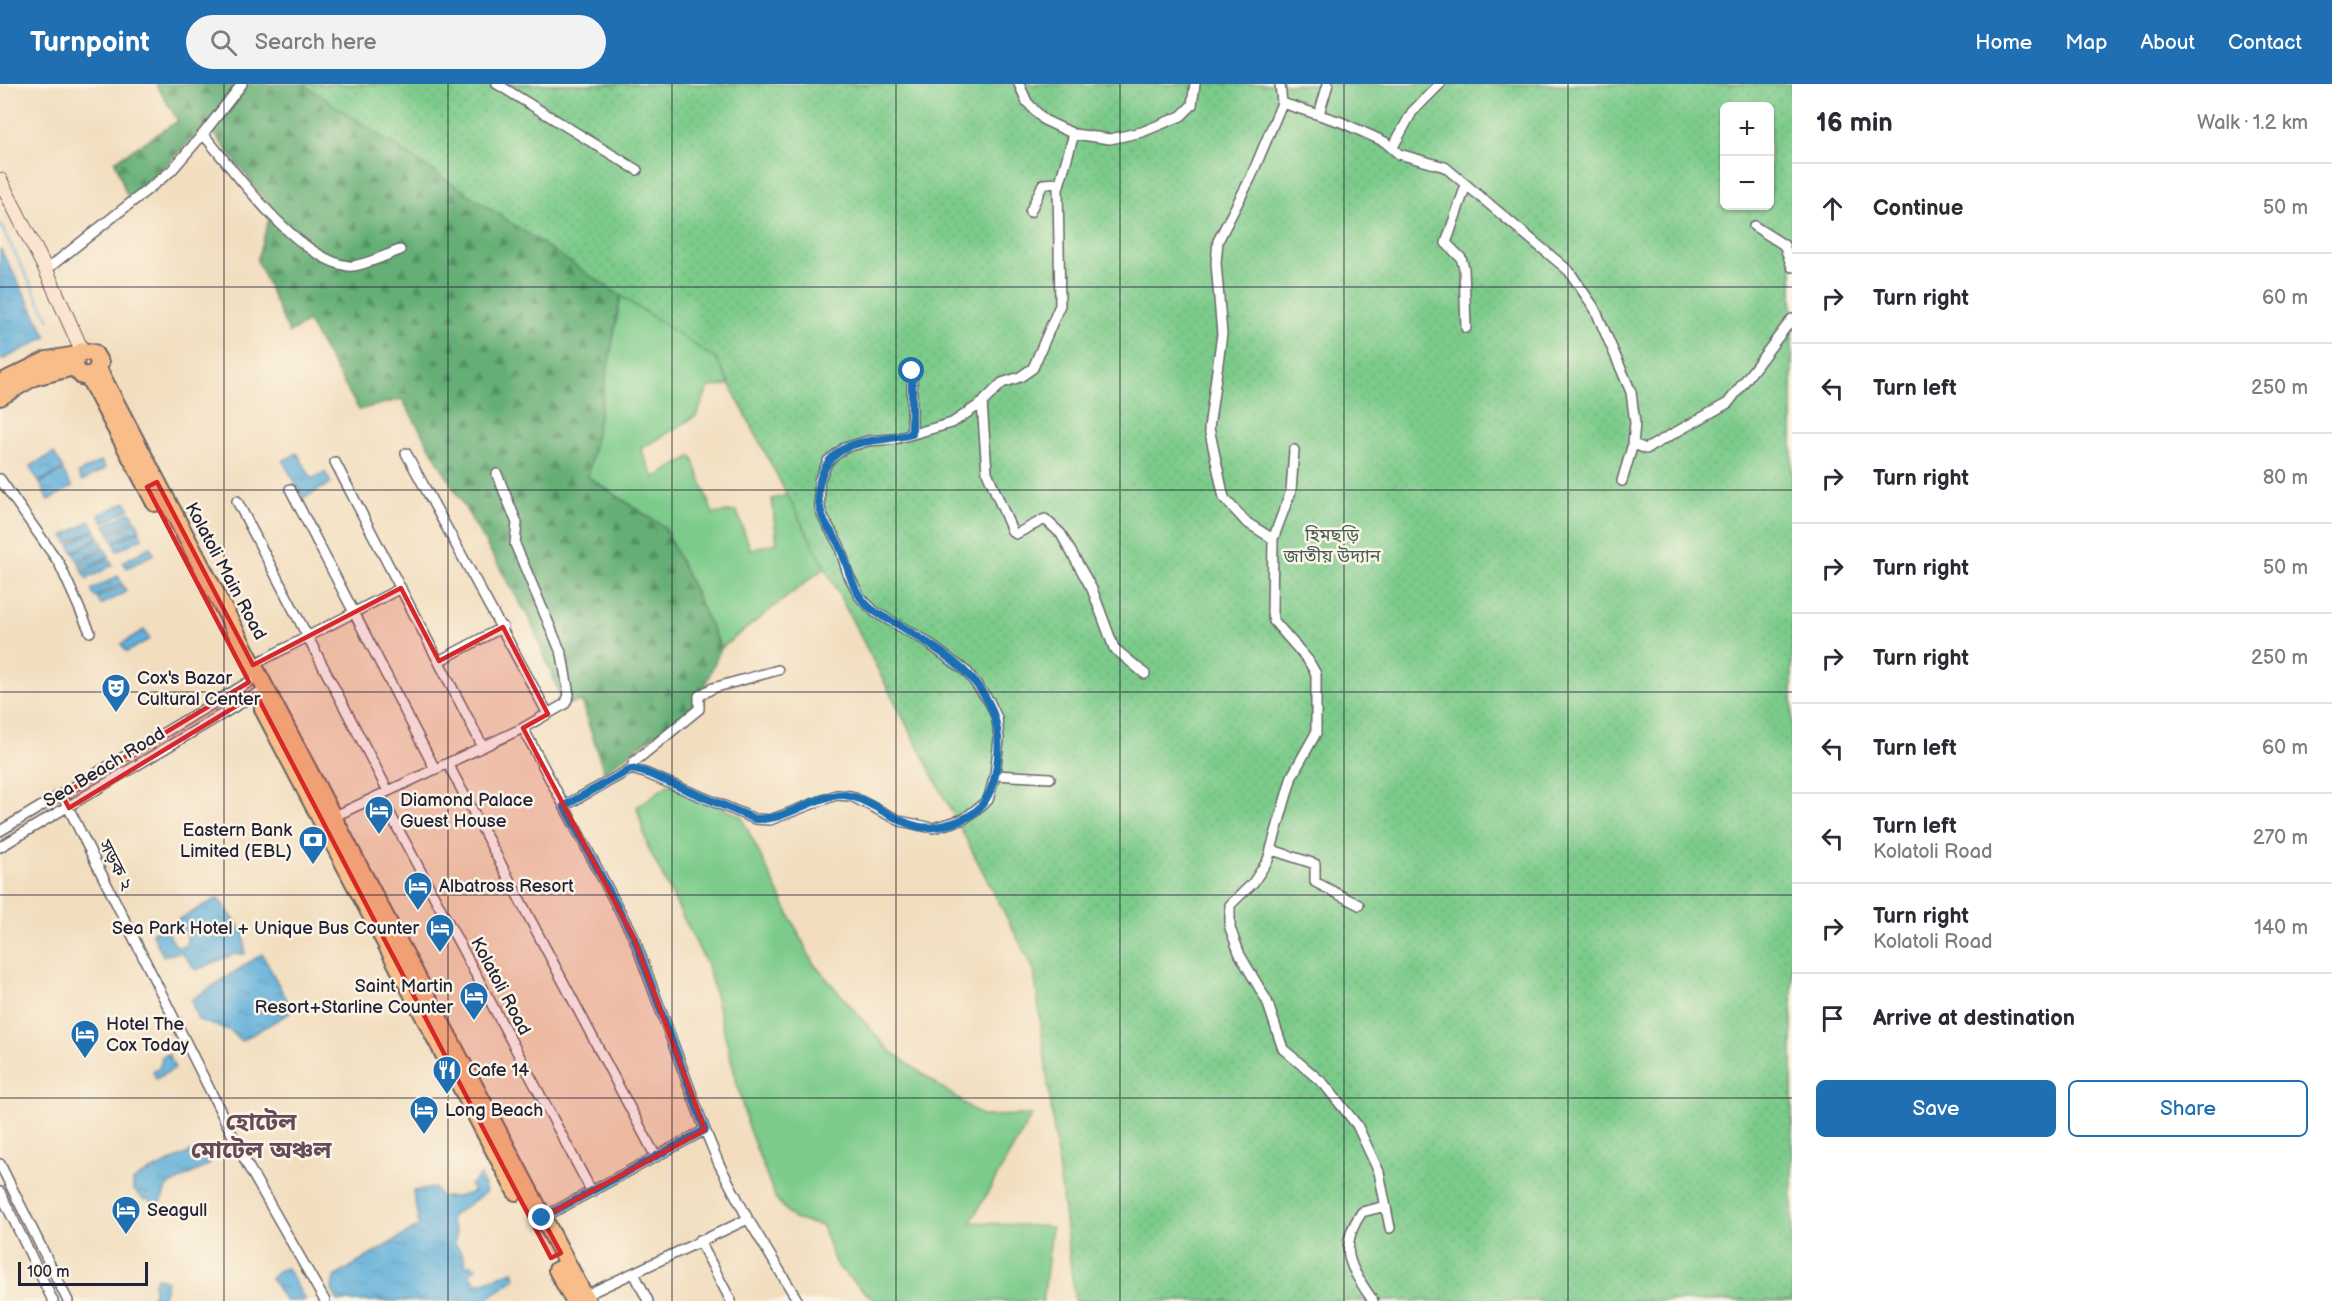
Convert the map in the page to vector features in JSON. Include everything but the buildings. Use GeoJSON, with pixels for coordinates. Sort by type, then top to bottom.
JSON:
{"type":"FeatureCollection","features":[{"type":"Feature","properties":{"kind":"highway"},"geometry":{"type":"LineString","coordinates":[[0,382],[47,360],[84,364]]}},
{"type":"Feature","properties":{"kind":"highway"},"geometry":{"type":"LineString","coordinates":[[0,397],[34,377],[84,364]]}},
{"type":"Feature","properties":{"kind":"highway","name":"Kolatoli Main Road"},"geometry":{"type":"LineString","coordinates":[[84,364],[152,484],[556,1255],[582,1299]]}},
{"type":"Feature","properties":{"kind":"highway","name":"Kolatoli Main Road"},"geometry":{"type":"LineString","coordinates":[[253,680],[333,817],[542,1218],[556,1255]]}},
{"type":"Feature","properties":{"kind":"street"},"geometry":{"type":"LineString","coordinates":[[46,270],[171,171],[242,84]]}},
{"type":"Feature","properties":{"kind":"street"},"geometry":{"type":"LineString","coordinates":[[497,84],[637,170]]}},
{"type":"Feature","properties":{"kind":"street"},"geometry":{"type":"LineString","coordinates":[[1019,84],[1027,102],[1038,116],[1074,134],[1120,138],[1169,122],[1186,112],[1192,105],[1195,84]]}},
{"type":"Feature","properties":{"kind":"street"},"geometry":{"type":"LineString","coordinates":[[1273,539],[1246,522],[1224,498],[1209,428],[1222,334],[1216,263],[1218,241],[1251,177],[1282,103],[1280,84]]}},
{"type":"Feature","properties":{"kind":"street"},"geometry":{"type":"LineString","coordinates":[[1319,114],[1328,84]]}},
{"type":"Feature","properties":{"kind":"street"},"geometry":{"type":"LineString","coordinates":[[1393,147],[1412,112],[1440,84]]}},
{"type":"Feature","properties":{"kind":"street"},"geometry":{"type":"LineString","coordinates":[[1282,103],[1319,114],[1393,147],[1399,154],[1445,167],[1558,261],[1594,309],[1631,392],[1635,423],[1633,444],[1622,481]]}},
{"type":"Feature","properties":{"kind":"street"},"geometry":{"type":"LineString","coordinates":[[203,134],[274,218],[315,254],[349,267],[400,250]]}},
{"type":"Feature","properties":{"kind":"street"},"geometry":{"type":"LineString","coordinates":[[631,769],[645,772],[755,819],[770,820],[837,795],[851,796],[900,820],[933,828],[964,819],[975,813],[988,800],[995,775],[999,738],[997,718],[989,701],[958,665],[867,606],[853,586],[839,545],[820,510],[819,481],[822,472],[837,453],[856,444],[912,434],[952,423],[982,404],[1002,383],[1020,377],[1033,368],[1056,317],[1060,292],[1059,183],[1074,134]]}},
{"type":"Feature","properties":{"kind":"street"},"geometry":{"type":"LineString","coordinates":[[0,180],[46,270],[84,364]]}},
{"type":"Feature","properties":{"kind":"street"},"geometry":{"type":"LineString","coordinates":[[1029,212],[1043,184],[1059,183]]}},
{"type":"Feature","properties":{"kind":"street"},"geometry":{"type":"LineString","coordinates":[[1466,185],[1446,243],[1461,258],[1464,268],[1466,328]]}},
{"type":"Feature","properties":{"kind":"street"},"geometry":{"type":"LineString","coordinates":[[1754,226],[1784,245],[1792,267]]}},
{"type":"Feature","properties":{"kind":"street"},"geometry":{"type":"LineString","coordinates":[[1633,444],[1646,449],[1728,403],[1792,319]]}},
{"type":"Feature","properties":{"kind":"street"},"geometry":{"type":"LineString","coordinates":[[912,371],[912,434]]}},
{"type":"Feature","properties":{"kind":"street"},"geometry":{"type":"LineString","coordinates":[[982,404],[987,472],[1012,531],[1016,534],[1045,519],[1061,534],[1092,589],[1114,648],[1145,674]]}},
{"type":"Feature","properties":{"kind":"street"},"geometry":{"type":"LineString","coordinates":[[1294,450],[1291,491],[1273,539],[1272,613],[1274,621],[1308,660],[1316,674],[1316,733],[1292,776],[1272,850],[1253,883],[1230,905],[1230,928],[1240,955],[1267,1001],[1283,1049],[1324,1084],[1357,1125],[1379,1172],[1390,1228]]}},
{"type":"Feature","properties":{"kind":"street"},"geometry":{"type":"LineString","coordinates":[[406,453],[503,627],[548,714]]}},
{"type":"Feature","properties":{"kind":"street"},"geometry":{"type":"LineString","coordinates":[[335,462],[483,747]]}},
{"type":"Feature","properties":{"kind":"street"},"geometry":{"type":"LineString","coordinates":[[333,817],[523,728],[565,704],[569,695],[562,655],[515,544],[517,523],[497,474]]}},
{"type":"Feature","properties":{"kind":"street"},"geometry":{"type":"LineString","coordinates":[[0,479],[59,563],[90,632]]}},
{"type":"Feature","properties":{"kind":"street"},"geometry":{"type":"LineString","coordinates":[[290,489],[435,770]]}},
{"type":"Feature","properties":{"kind":"street","name":"Kolatoli Road"},"geometry":{"type":"LineString","coordinates":[[237,501],[384,793],[592,1192]]}},
{"type":"Feature","properties":{"kind":"street"},"geometry":{"type":"LineString","coordinates":[[253,680],[307,638],[401,588]]}},
{"type":"Feature","properties":{"kind":"street"},"geometry":{"type":"LineString","coordinates":[[439,661],[503,627]]}},
{"type":"Feature","properties":{"kind":"street"},"geometry":{"type":"LineString","coordinates":[[564,806],[631,769],[634,762],[699,709],[699,696],[713,688],[778,670]]}},
{"type":"Feature","properties":{"kind":"street","name":"Sea Beach Road"},"geometry":{"type":"LineString","coordinates":[[0,831],[253,680]]}},
{"type":"Feature","properties":{"kind":"street","name":"Sea Beach Road"},"geometry":{"type":"LineString","coordinates":[[0,847],[160,752],[253,680]]}},
{"type":"Feature","properties":{"kind":"street"},"geometry":{"type":"LineString","coordinates":[[523,728],[634,938],[705,1130],[748,1219],[798,1301]]}},
{"type":"Feature","properties":{"kind":"street"},"geometry":{"type":"LineString","coordinates":[[152,739],[160,752]]}},
{"type":"Feature","properties":{"kind":"street"},"geometry":{"type":"LineString","coordinates":[[448,764],[656,1156]]}},
{"type":"Feature","properties":{"kind":"street"},"geometry":{"type":"LineString","coordinates":[[995,775],[1050,778]]}},
{"type":"Feature","properties":{"kind":"street","name":"সড়ক ২"},"geometry":{"type":"LineString","coordinates":[[62,795],[248,1167],[325,1301]]}},
{"type":"Feature","properties":{"kind":"street"},"geometry":{"type":"LineString","coordinates":[[1272,850],[1315,864],[1315,882],[1359,905]]}},
{"type":"Feature","properties":{"kind":"street"},"geometry":{"type":"LineString","coordinates":[[542,1218],[705,1130]]}},
{"type":"Feature","properties":{"kind":"street"},"geometry":{"type":"LineString","coordinates":[[0,1164],[68,1301]]}},
{"type":"Feature","properties":{"kind":"street"},"geometry":{"type":"LineString","coordinates":[[0,1192],[53,1301]]}},
{"type":"Feature","properties":{"kind":"street"},"geometry":{"type":"LineString","coordinates":[[1373,1301],[1351,1268],[1347,1247],[1353,1225],[1362,1212],[1386,1206]]}},
{"type":"Feature","properties":{"kind":"street"},"geometry":{"type":"LineString","coordinates":[[582,1299],[699,1240],[748,1219]]}},
{"type":"Feature","properties":{"kind":"street"},"geometry":{"type":"LineString","coordinates":[[699,1240],[731,1301]]}},
{"type":"Feature","properties":{"kind":"street"},"geometry":{"type":"LineString","coordinates":[[634,1273],[648,1301]]}},
{"type":"Feature","properties":{"kind":"highlighted area"},"geometry":{"type":"Polygon","coordinates":[[[157,482],[253,665],[401,588],[439,661],[503,627],[548,714],[523,728],[634,938],[705,1130],[542,1218],[561,1253],[551,1258],[256,694],[69,808],[62,795],[249,682],[147,487],[157,482]]]}},
{"type":"Feature","properties":{"kind":"green space"},"geometry":{"type":"Polygon","coordinates":[[[156,84],[506,84],[642,179],[588,477],[664,527],[721,648],[697,704],[604,772],[581,701],[564,705],[530,620],[402,399],[359,410],[308,322],[289,333],[257,260],[272,209],[207,124],[129,202],[115,161],[178,121],[156,84]]]}},
{"type":"Feature","properties":{"kind":"green space","name":"হিমছড়ি জাতীয় উদ্যান"},"geometry":{"type":"Polygon","coordinates":[[[303,84],[1792,84],[1792,1301],[1075,1301],[1034,970],[717,360],[303,84]]]}},
{"type":"Feature","properties":{"kind":"green space"},"geometry":{"type":"Polygon","coordinates":[[[506,84],[745,84],[761,115],[784,149],[812,123],[816,105],[843,145],[820,248],[855,380],[862,437],[825,456],[813,496],[841,555],[721,648],[664,527],[588,477],[634,223],[685,208],[696,183],[682,124],[618,115],[566,92],[551,110],[506,84]],[[775,379],[709,387],[696,416],[641,449],[654,478],[692,456],[713,514],[737,511],[750,549],[777,543],[772,499],[801,491],[801,467],[787,464],[775,379]]]}},
{"type":"Feature","properties":{"kind":"green space"},"geometry":{"type":"Polygon","coordinates":[[[669,784],[741,816],[813,963],[889,1050],[982,1116],[1032,1115],[971,1222],[1052,1227],[1043,1301],[875,1301],[836,1265],[822,1226],[794,1219],[776,1199],[748,1127],[708,967],[648,847],[637,807],[669,784]]]}},
{"type":"Feature","properties":{"kind":"water"},"geometry":{"type":"Polygon","coordinates":[[[0,248],[47,337],[2,360],[0,355],[0,248]]]}},
{"type":"Feature","properties":{"kind":"water"},"geometry":{"type":"Polygon","coordinates":[[[54,453],[63,469],[39,482],[30,466],[54,453]]]}},
{"type":"Feature","properties":{"kind":"water"},"geometry":{"type":"Polygon","coordinates":[[[297,453],[312,479],[325,472],[331,483],[304,498],[283,461],[297,453]]]}},
{"type":"Feature","properties":{"kind":"water"},"geometry":{"type":"Polygon","coordinates":[[[101,461],[105,469],[82,481],[78,473],[101,461]]]}},
{"type":"Feature","properties":{"kind":"water"},"geometry":{"type":"Polygon","coordinates":[[[63,471],[72,487],[48,500],[40,483],[63,471]]]}},
{"type":"Feature","properties":{"kind":"water"},"geometry":{"type":"Polygon","coordinates":[[[126,502],[130,509],[103,523],[99,515],[126,502]]]}},
{"type":"Feature","properties":{"kind":"water"},"geometry":{"type":"Polygon","coordinates":[[[131,512],[135,519],[109,532],[105,525],[131,512]]]}},
{"type":"Feature","properties":{"kind":"water"},"geometry":{"type":"Polygon","coordinates":[[[90,521],[95,529],[68,543],[64,536],[90,521]]]}},
{"type":"Feature","properties":{"kind":"water"},"geometry":{"type":"Polygon","coordinates":[[[136,521],[140,529],[113,541],[110,534],[136,521]]]}},
{"type":"Feature","properties":{"kind":"water"},"geometry":{"type":"Polygon","coordinates":[[[95,530],[99,537],[73,552],[69,545],[95,530]]]}},
{"type":"Feature","properties":{"kind":"water"},"geometry":{"type":"Polygon","coordinates":[[[139,531],[142,538],[117,551],[114,543],[139,531]]]}},
{"type":"Feature","properties":{"kind":"water"},"geometry":{"type":"Polygon","coordinates":[[[100,539],[104,547],[78,561],[74,553],[100,539]]]}},
{"type":"Feature","properties":{"kind":"water"},"geometry":{"type":"Polygon","coordinates":[[[150,547],[154,554],[127,568],[123,562],[150,547]]]}},
{"type":"Feature","properties":{"kind":"water"},"geometry":{"type":"Polygon","coordinates":[[[105,549],[109,556],[82,570],[79,563],[105,549]]]}},
{"type":"Feature","properties":{"kind":"water"},"geometry":{"type":"Polygon","coordinates":[[[109,558],[113,565],[87,579],[83,572],[109,558]]]}},
{"type":"Feature","properties":{"kind":"water"},"geometry":{"type":"Polygon","coordinates":[[[118,576],[122,583],[95,597],[91,590],[118,576]]]}},
{"type":"Feature","properties":{"kind":"water"},"geometry":{"type":"Polygon","coordinates":[[[123,585],[126,592],[101,605],[97,598],[123,585]]]}},
{"type":"Feature","properties":{"kind":"water"},"geometry":{"type":"Polygon","coordinates":[[[144,630],[150,639],[127,652],[121,644],[144,630]]]}},
{"type":"Feature","properties":{"kind":"water"},"geometry":{"type":"Polygon","coordinates":[[[218,898],[244,933],[245,954],[234,954],[196,970],[181,952],[163,956],[152,933],[167,924],[171,939],[178,948],[187,945],[187,934],[174,922],[218,898]]]}},
{"type":"Feature","properties":{"kind":"water"},"geometry":{"type":"Polygon","coordinates":[[[262,954],[293,1011],[241,1041],[231,1031],[198,1020],[191,1000],[262,954]]]}},
{"type":"Feature","properties":{"kind":"water"},"geometry":{"type":"Polygon","coordinates":[[[168,1054],[175,1068],[156,1079],[153,1071],[160,1067],[162,1056],[168,1054]]]}},
{"type":"Feature","properties":{"kind":"water"},"geometry":{"type":"Polygon","coordinates":[[[201,1147],[208,1155],[210,1164],[166,1187],[162,1200],[156,1207],[148,1199],[144,1200],[133,1189],[133,1181],[140,1176],[201,1147]]]}},
{"type":"Feature","properties":{"kind":"water"},"geometry":{"type":"Polygon","coordinates":[[[481,1175],[486,1192],[452,1216],[450,1221],[456,1232],[455,1244],[464,1256],[466,1267],[471,1264],[476,1268],[469,1274],[478,1284],[513,1271],[516,1279],[483,1301],[338,1301],[332,1290],[334,1277],[419,1226],[413,1191],[434,1188],[441,1197],[456,1197],[474,1192],[470,1185],[481,1175]]]}},
{"type":"Feature","properties":{"kind":"water"},"geometry":{"type":"Polygon","coordinates":[[[287,1268],[304,1301],[285,1301],[271,1278],[278,1271],[287,1268]]]}},
{"type":"Feature","properties":{"kind":"water"},"geometry":{"type":"Polygon","coordinates":[[[157,1277],[167,1281],[162,1301],[147,1301],[154,1294],[154,1283],[157,1277]]]}},
{"type":"Feature","properties":{"kind":"waterway"},"geometry":{"type":"LineString","coordinates":[[0,224],[49,320]]}},
{"type":"Feature","properties":{"kind":"place","name":"Cox's Bazar Cultural Center"},"geometry":{"type":"Point","coordinates":[116,714]}},
{"type":"Feature","properties":{"kind":"place","name":"Diamond Palace Guest House"},"geometry":{"type":"Point","coordinates":[379,836]}},
{"type":"Feature","properties":{"kind":"place","name":"Eastern Bank Limited (EBL)"},"geometry":{"type":"Point","coordinates":[313,866]}},
{"type":"Feature","properties":{"kind":"place","name":"Albatross Resort"},"geometry":{"type":"Point","coordinates":[418,912]}},
{"type":"Feature","properties":{"kind":"place","name":"Sea Park Hotel + Unique Bus Counter"},"geometry":{"type":"Point","coordinates":[440,954]}},
{"type":"Feature","properties":{"kind":"place","name":"Saint Martin Resort+Starline Counter"},"geometry":{"type":"Point","coordinates":[474,1022]}},
{"type":"Feature","properties":{"kind":"place","name":"Hotel The Cox Today"},"geometry":{"type":"Point","coordinates":[85,1060]}},
{"type":"Feature","properties":{"kind":"place","name":"Cafe 14"},"geometry":{"type":"Point","coordinates":[447,1096]}},
{"type":"Feature","properties":{"kind":"place","name":"Long Beach"},"geometry":{"type":"Point","coordinates":[424,1136]}},
{"type":"Feature","properties":{"kind":"place","name":"Seagull"},"geometry":{"type":"Point","coordinates":[126,1236]}},
{"type":"Feature","properties":{"kind":"district","name":"হোটেল মোটেল অঞ্চল"},"geometry":{"type":"Point","coordinates":[261,1136]}},
{"type":"Feature","properties":{"kind":"route"},"geometry":{"type":"LineString","coordinates":[[542,1218],[705,1130],[634,938],[564,806],[631,769],[645,772],[755,819],[770,820],[837,795],[851,796],[900,820],[933,828],[964,819],[975,813],[988,800],[995,775],[999,738],[997,718],[989,701],[967,672],[924,640],[867,606],[853,586],[839,545],[820,510],[819,481],[828,461],[837,453],[856,444],[895,439],[912,434],[912,371]]}}]}
